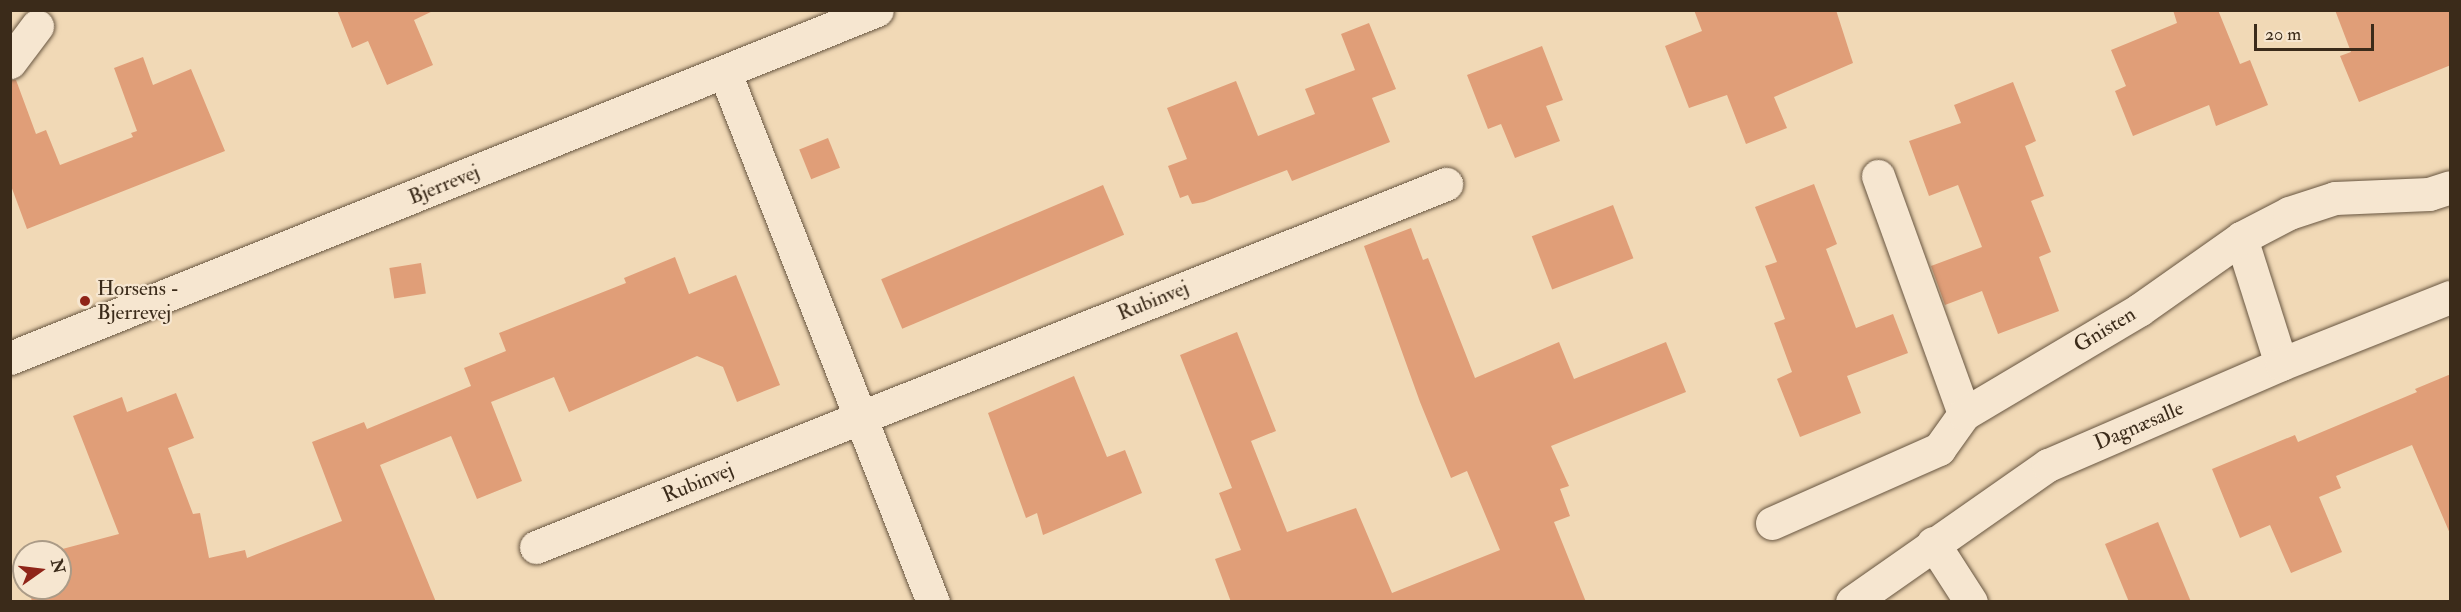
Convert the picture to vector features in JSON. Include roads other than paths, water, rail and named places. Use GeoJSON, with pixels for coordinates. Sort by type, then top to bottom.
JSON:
{"type":"FeatureCollection","features":[{"type":"Feature","properties":{"kind":"street","name":"Bjerrevej"},"geometry":{"type":"LineString","coordinates":[[10,358],[725,73],[861,13]]}},
{"type":"Feature","properties":{"kind":"street"},"geometry":{"type":"LineString","coordinates":[[10,62],[37,26]]}},
{"type":"Feature","properties":{"kind":"street"},"geometry":{"type":"LineString","coordinates":[[725,73],[933,602]]}},
{"type":"Feature","properties":{"kind":"street"},"geometry":{"type":"LineString","coordinates":[[1878,176],[1964,414]]}},
{"type":"Feature","properties":{"kind":"street","name":"Rubinvej"},"geometry":{"type":"LineString","coordinates":[[536,548],[1446,184]]}},
{"type":"Feature","properties":{"kind":"street","name":"Gnisten"},"geometry":{"type":"LineString","coordinates":[[1772,523],[1939,449],[1964,414],[2139,310],[2241,238],[2289,213],[2335,198],[2429,194],[2451,187]]}},
{"type":"Feature","properties":{"kind":"street"},"geometry":{"type":"LineString","coordinates":[[2241,238],[2281,364]]}},
{"type":"Feature","properties":{"kind":"street","name":"Dagnæsalle"},"geometry":{"type":"LineString","coordinates":[[1852,602],[1933,543],[2048,465],[2281,364],[2451,297]]}},
{"type":"Feature","properties":{"kind":"street"},"geometry":{"type":"LineString","coordinates":[[1933,543],[1971,602]]}},
{"type":"Feature","properties":{"kind":"place","name":"Horsens - Bjerrevej"},"geometry":{"type":"Point","coordinates":[85,301]}}]}
